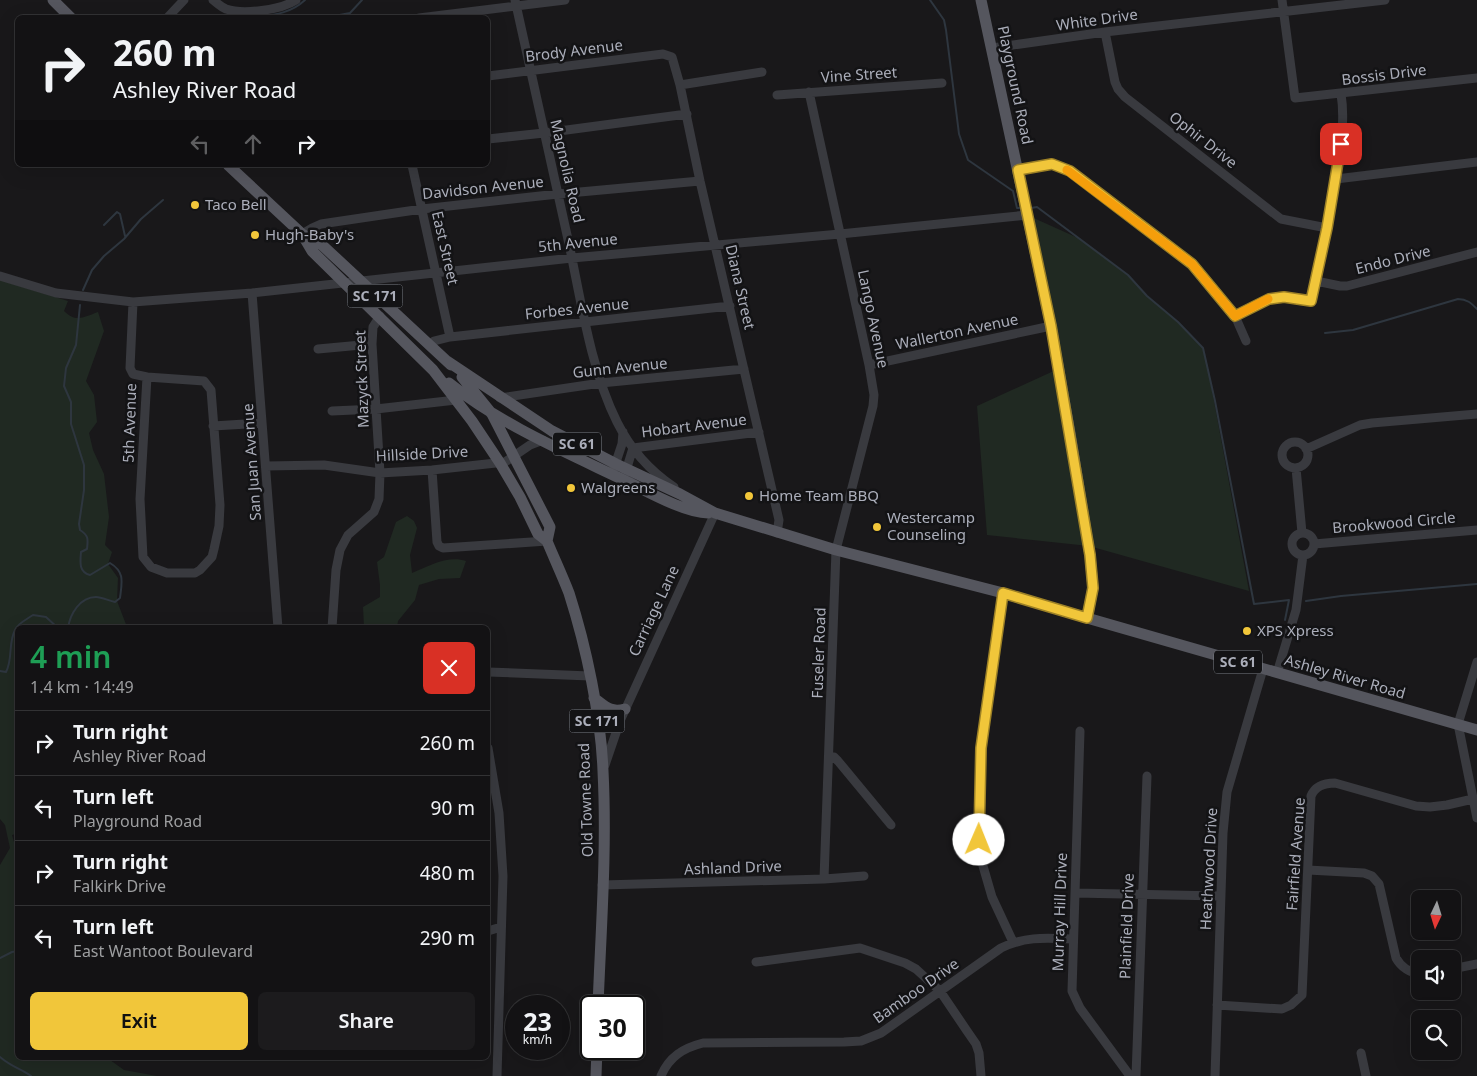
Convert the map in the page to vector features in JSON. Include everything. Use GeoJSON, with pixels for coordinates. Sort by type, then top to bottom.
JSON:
{"type":"FeatureCollection","features":[{"type":"Feature","properties":{"kind":"main road"},"geometry":{"type":"LineString","coordinates":[[53,0],[68,15]]}},
{"type":"Feature","properties":{"kind":"main road","name":"Playground Road"},"geometry":{"type":"LineString","coordinates":[[981,0],[1051,326],[1090,555],[1093,588],[1087,618]]}},
{"type":"Feature","properties":{"kind":"main road"},"geometry":{"type":"LineString","coordinates":[[230,167],[302,234]]}},
{"type":"Feature","properties":{"kind":"main road","name":"SC 171"},"geometry":{"type":"LineString","coordinates":[[302,234],[322,245],[447,361],[470,386],[492,414],[550,527],[547,541],[538,534],[520,497],[500,463],[433,370],[312,251],[302,234]]}},
{"type":"Feature","properties":{"kind":"main road","name":"Ashley River Road"},"geometry":{"type":"LineString","coordinates":[[447,361],[500,398],[614,469]]}},
{"type":"Feature","properties":{"kind":"main road","name":"Ashley River Road"},"geometry":{"type":"LineString","coordinates":[[433,370],[473,402],[510,425],[625,474],[671,502],[700,513],[714,513],[836,550],[1003,593],[1477,730]]}},
{"type":"Feature","properties":{"kind":"main road","name":"Old Towne Road"},"geometry":{"type":"LineString","coordinates":[[547,541],[569,594],[590,676],[603,770],[598,995]]}},
{"type":"Feature","properties":{"kind":"main road"},"geometry":{"type":"LineString","coordinates":[[594,698],[608,709],[616,711],[625,709]]}},
{"type":"Feature","properties":{"kind":"main road"},"geometry":{"type":"LineString","coordinates":[[596,1076],[597,1060]]}},
{"type":"Feature","properties":{"kind":"street"},"geometry":{"type":"LineString","coordinates":[[170,15],[184,0]]}},
{"type":"Feature","properties":{"kind":"street"},"geometry":{"type":"LineString","coordinates":[[213,0],[226,9],[242,11],[275,9],[296,0]]}},
{"type":"Feature","properties":{"kind":"street"},"geometry":{"type":"LineString","coordinates":[[438,15],[516,3],[565,0]]}},
{"type":"Feature","properties":{"kind":"street"},"geometry":{"type":"LineString","coordinates":[[1282,0],[1284,11]]}},
{"type":"Feature","properties":{"kind":"street","name":"White Drive"},"geometry":{"type":"LineString","coordinates":[[992,48],[1105,32],[1385,0]]}},
{"type":"Feature","properties":{"kind":"street","name":"Magnolia Road"},"geometry":{"type":"LineString","coordinates":[[516,3],[585,322],[601,383],[623,432],[633,448],[669,484],[714,513]]}},
{"type":"Feature","properties":{"kind":"street","name":"Bossis Drive"},"geometry":{"type":"LineString","coordinates":[[1284,11],[1295,98],[1477,78]]}},
{"type":"Feature","properties":{"kind":"street","name":"Ophir Drive"},"geometry":{"type":"LineString","coordinates":[[1105,32],[1115,82],[1125,97],[1281,218],[1327,228]]}},
{"type":"Feature","properties":{"kind":"street","name":"Brody Avenue"},"geometry":{"type":"LineString","coordinates":[[490,76],[663,54]]}},
{"type":"Feature","properties":{"kind":"street","name":"Diana Street"},"geometry":{"type":"LineString","coordinates":[[663,54],[672,57],[680,84],[700,181],[779,520],[776,532]]}},
{"type":"Feature","properties":{"kind":"street"},"geometry":{"type":"LineString","coordinates":[[680,84],[762,72]]}},
{"type":"Feature","properties":{"kind":"street","name":"Vine Street"},"geometry":{"type":"LineString","coordinates":[[777,95],[942,83]]}},
{"type":"Feature","properties":{"kind":"street","name":"Lango Avenue"},"geometry":{"type":"LineString","coordinates":[[809,92],[869,364],[874,395],[873,406],[836,550]]}},
{"type":"Feature","properties":{"kind":"street"},"geometry":{"type":"LineString","coordinates":[[1235,316],[1269,299],[1284,297],[1311,301],[1336,179],[1343,127],[1344,110],[1341,94]]}},
{"type":"Feature","properties":{"kind":"street"},"geometry":{"type":"LineString","coordinates":[[490,139],[687,114]]}},
{"type":"Feature","properties":{"kind":"street"},"geometry":{"type":"LineString","coordinates":[[1336,179],[1477,162]]}},
{"type":"Feature","properties":{"kind":"street"},"geometry":{"type":"LineString","coordinates":[[1018,170],[1052,164],[1070,171],[1192,264],[1235,316],[1246,341]]}},
{"type":"Feature","properties":{"kind":"street","name":"East Street"},"geometry":{"type":"LineString","coordinates":[[412,167],[450,337]]}},
{"type":"Feature","properties":{"kind":"street","name":"Davidson Avenue"},"geometry":{"type":"LineString","coordinates":[[302,234],[321,224],[422,208],[700,181]]}},
{"type":"Feature","properties":{"kind":"street","name":"5th Avenue"},"geometry":{"type":"LineString","coordinates":[[0,276],[56,293],[133,302],[252,294],[572,258],[1027,215]]}},
{"type":"Feature","properties":{"kind":"street","name":"Endo Drive"},"geometry":{"type":"LineString","coordinates":[[1316,281],[1340,286],[1354,284],[1477,252]]}},
{"type":"Feature","properties":{"kind":"street","name":"San Juan Avenue"},"geometry":{"type":"LineString","coordinates":[[252,294],[278,625]]}},
{"type":"Feature","properties":{"kind":"street","name":"5th Avenue"},"geometry":{"type":"LineString","coordinates":[[133,302],[130,371],[137,376],[147,377],[140,498],[143,557],[156,570],[195,573],[212,557],[219,526],[220,505],[214,426]]}},
{"type":"Feature","properties":{"kind":"street","name":"Forbes Avenue"},"geometry":{"type":"LineString","coordinates":[[430,346],[437,339],[450,337],[730,306]]}},
{"type":"Feature","properties":{"kind":"street","name":"Mazyck Street"},"geometry":{"type":"LineString","coordinates":[[332,625],[336,570],[340,550],[348,535],[374,512],[379,499],[380,472],[372,344],[373,327],[380,316]]}},
{"type":"Feature","properties":{"kind":"street","name":"Wallerton Avenue"},"geometry":{"type":"LineString","coordinates":[[869,364],[1051,326]]}},
{"type":"Feature","properties":{"kind":"street"},"geometry":{"type":"LineString","coordinates":[[318,348],[372,344]]}},
{"type":"Feature","properties":{"kind":"street","name":"Gunn Avenue"},"geometry":{"type":"LineString","coordinates":[[500,398],[601,383],[744,369]]}},
{"type":"Feature","properties":{"kind":"street"},"geometry":{"type":"LineString","coordinates":[[147,377],[204,381],[211,390],[214,426],[262,422]]}},
{"type":"Feature","properties":{"kind":"street"},"geometry":{"type":"LineString","coordinates":[[332,411],[376,409],[456,400]]}},
{"type":"Feature","properties":{"kind":"street"},"geometry":{"type":"LineString","coordinates":[[1306,449],[1360,425],[1477,414]]}},
{"type":"Feature","properties":{"kind":"street"},"geometry":{"type":"LineString","coordinates":[[614,469],[622,444],[623,432]]}},
{"type":"Feature","properties":{"kind":"street","name":"Hobart Avenue"},"geometry":{"type":"LineString","coordinates":[[633,448],[759,432]]}},
{"type":"Feature","properties":{"kind":"street","name":"Hillside Drive"},"geometry":{"type":"LineString","coordinates":[[266,466],[324,465],[380,472],[432,470],[505,462],[530,444],[543,440]]}},
{"type":"Feature","properties":{"kind":"street"},"geometry":{"type":"LineString","coordinates":[[1293,442],[1300,444],[1308,453],[1304,464],[1296,468],[1288,466],[1282,459],[1285,446],[1293,442]]}},
{"type":"Feature","properties":{"kind":"street"},"geometry":{"type":"LineString","coordinates":[[625,474],[633,448]]}},
{"type":"Feature","properties":{"kind":"street"},"geometry":{"type":"LineString","coordinates":[[1296,468],[1302,533]]}},
{"type":"Feature","properties":{"kind":"street"},"geometry":{"type":"LineString","coordinates":[[432,470],[437,542],[439,546],[443,548],[547,541]]}},
{"type":"Feature","properties":{"kind":"street","name":"Carriage Lane"},"geometry":{"type":"LineString","coordinates":[[603,770],[625,709],[714,513]]}},
{"type":"Feature","properties":{"kind":"street","name":"Brookwood Circle"},"geometry":{"type":"LineString","coordinates":[[1314,544],[1477,530]]}},
{"type":"Feature","properties":{"kind":"street"},"geometry":{"type":"LineString","coordinates":[[1302,533],[1308,535],[1314,544],[1312,550],[1303,555],[1296,553],[1292,547],[1295,536],[1302,533]]}},
{"type":"Feature","properties":{"kind":"street","name":"Fuseler Road"},"geometry":{"type":"LineString","coordinates":[[824,879],[830,757],[836,550]]}},
{"type":"Feature","properties":{"kind":"street"},"geometry":{"type":"LineString","coordinates":[[1278,673],[1296,610],[1303,555]]}},
{"type":"Feature","properties":{"kind":"street"},"geometry":{"type":"LineString","coordinates":[[1003,593],[981,748],[979,840],[983,866],[992,897],[1013,942]]}},
{"type":"Feature","properties":{"kind":"street"},"geometry":{"type":"LineString","coordinates":[[1477,662],[1458,724],[1477,818]]}},
{"type":"Feature","properties":{"kind":"street","name":"Heathwood Drive"},"geometry":{"type":"LineString","coordinates":[[1215,1076],[1220,896],[1227,792],[1263,669]]}},
{"type":"Feature","properties":{"kind":"street"},"geometry":{"type":"LineString","coordinates":[[490,672],[590,676]]}},
{"type":"Feature","properties":{"kind":"street"},"geometry":{"type":"LineString","coordinates":[[598,727],[620,721]]}},
{"type":"Feature","properties":{"kind":"street","name":"Murray Hill Drive"},"geometry":{"type":"LineString","coordinates":[[1080,731],[1072,991],[1080,1008],[1130,1076]]}},
{"type":"Feature","properties":{"kind":"street"},"geometry":{"type":"LineString","coordinates":[[830,757],[834,757],[838,761],[891,825]]}},
{"type":"Feature","properties":{"kind":"street"},"geometry":{"type":"LineString","coordinates":[[490,759],[499,813],[503,876],[497,1076]]}},
{"type":"Feature","properties":{"kind":"street","name":"Plainfield Drive"},"geometry":{"type":"LineString","coordinates":[[1136,1076],[1147,776]]}},
{"type":"Feature","properties":{"kind":"street"},"geometry":{"type":"LineString","coordinates":[[490,787],[494,782]]}},
{"type":"Feature","properties":{"kind":"street","name":"Fairfield Avenue"},"geometry":{"type":"LineString","coordinates":[[1217,1005],[1282,1009],[1291,1005],[1302,995],[1312,792],[1326,782],[1416,806],[1430,807],[1473,799]]}},
{"type":"Feature","properties":{"kind":"street"},"geometry":{"type":"LineString","coordinates":[[1308,870],[1364,873],[1372,876],[1379,884],[1396,958],[1404,968],[1411,972]]}},
{"type":"Feature","properties":{"kind":"street","name":"Ashland Drive"},"geometry":{"type":"LineString","coordinates":[[602,885],[824,879],[864,876]]}},
{"type":"Feature","properties":{"kind":"street"},"geometry":{"type":"LineString","coordinates":[[1075,892],[1220,896]]}},
{"type":"Feature","properties":{"kind":"street"},"geometry":{"type":"LineString","coordinates":[[490,931],[501,927]]}},
{"type":"Feature","properties":{"kind":"street","name":"Bamboo Drive"},"geometry":{"type":"LineString","coordinates":[[661,1076],[668,1062],[676,1054],[691,1046],[703,1043],[861,1041],[881,1033],[1001,948],[1013,942],[1026,939],[1073,939]]}},
{"type":"Feature","properties":{"kind":"street"},"geometry":{"type":"LineString","coordinates":[[756,962],[860,948],[905,963],[916,969],[940,992],[976,1044],[981,1064],[981,1076]]}},
{"type":"Feature","properties":{"kind":"street"},"geometry":{"type":"LineString","coordinates":[[1461,967],[1477,964]]}},
{"type":"Feature","properties":{"kind":"street"},"geometry":{"type":"LineString","coordinates":[[1361,1053],[1366,1076]]}},
{"type":"Feature","properties":{"kind":"shaded area"},"geometry":{"type":"Polygon","coordinates":[[[1027,215],[1078,238],[1128,275],[1147,296],[1178,322],[1203,348],[1249,591],[1089,546],[987,535],[977,406],[1058,369],[1027,215]]]}},
{"type":"Feature","properties":{"kind":"shaded area"},"geometry":{"type":"Polygon","coordinates":[[[0,280],[68,301],[64,311],[72,317],[80,318],[98,312],[104,331],[86,381],[94,395],[97,422],[89,433],[93,450],[104,474],[109,517],[105,545],[112,552],[108,564],[118,578],[117,601],[126,625],[15,625],[15,834],[12,835],[15,846],[15,1060],[110,1060],[124,1070],[157,1076],[0,1076],[0,865],[10,848],[5,825],[0,819],[0,280]]]}},
{"type":"Feature","properties":{"kind":"shaded area"},"geometry":{"type":"Polygon","coordinates":[[[407,516],[414,521],[417,528],[410,555],[412,573],[445,560],[466,561],[460,578],[439,579],[419,585],[415,600],[398,621],[397,625],[364,625],[363,607],[380,597],[377,562],[384,557],[396,522],[407,516]]]}},
{"type":"Feature","properties":{"kind":"waterway"},"geometry":{"type":"LineString","coordinates":[[272,15],[292,9],[305,0]]}},
{"type":"Feature","properties":{"kind":"waterway"},"geometry":{"type":"LineString","coordinates":[[340,15],[350,13],[362,0]]}},
{"type":"Feature","properties":{"kind":"waterway"},"geometry":{"type":"LineString","coordinates":[[930,0],[944,20],[959,134],[968,160],[1013,191],[1017,208],[1020,208]]}},
{"type":"Feature","properties":{"kind":"waterway"},"geometry":{"type":"LineString","coordinates":[[83,290],[92,270],[104,256],[163,200]]}},
{"type":"Feature","properties":{"kind":"waterway"},"geometry":{"type":"LineString","coordinates":[[1031,208],[1037,207],[1128,275],[1147,296],[1178,322],[1203,348],[1254,604],[1289,600],[1285,620]]}},
{"type":"Feature","properties":{"kind":"waterway"},"geometry":{"type":"LineString","coordinates":[[104,225],[117,212],[120,214],[125,236]]}},
{"type":"Feature","properties":{"kind":"waterway"},"geometry":{"type":"LineString","coordinates":[[1325,333],[1353,330],[1458,299],[1469,302],[1477,309]]}},
{"type":"Feature","properties":{"kind":"waterway"},"geometry":{"type":"LineString","coordinates":[[69,625],[77,607],[85,600],[96,597],[115,602],[120,598],[122,582],[118,570],[110,563],[90,575],[84,572],[81,563],[81,552],[87,549],[88,543],[85,534],[80,530],[79,524],[84,490],[84,465],[71,424],[71,402],[64,386],[66,368],[76,345],[80,305]]}},
{"type":"Feature","properties":{"kind":"waterway"},"geometry":{"type":"LineString","coordinates":[[1306,601],[1341,596],[1477,584]]}},
{"type":"Feature","properties":{"kind":"waterway"},"geometry":{"type":"LineString","coordinates":[[19,625],[33,615],[46,617],[55,625]]}},
{"type":"Feature","properties":{"kind":"waterway"},"geometry":{"type":"LineString","coordinates":[[0,671],[6,672],[8,667],[15,630]]}},
{"type":"Feature","properties":{"kind":"waterway"},"geometry":{"type":"LineString","coordinates":[[0,958],[15,952]]}},
{"type":"Feature","properties":{"kind":"waterway"},"geometry":{"type":"LineString","coordinates":[[0,1057],[31,1076]]}},
{"type":"Feature","properties":{"kind":"slow traffic"},"geometry":{"type":"LineString","coordinates":[[1067,170],[1192,264],[1235,316],[1268,299]]}},
{"type":"Feature","properties":{"kind":"place","name":"Taco Bell"},"geometry":{"type":"Point","coordinates":[195,205]}},
{"type":"Feature","properties":{"kind":"place","name":"Hugh-Baby's"},"geometry":{"type":"Point","coordinates":[255,235]}},
{"type":"Feature","properties":{"kind":"place","name":"Walgreens"},"geometry":{"type":"Point","coordinates":[571,488]}},
{"type":"Feature","properties":{"kind":"place","name":"Home Team BBQ"},"geometry":{"type":"Point","coordinates":[749,496]}},
{"type":"Feature","properties":{"kind":"place","name":"Westercamp Counseling"},"geometry":{"type":"Point","coordinates":[877,527]}},
{"type":"Feature","properties":{"kind":"place","name":"XPS Xpress"},"geometry":{"type":"Point","coordinates":[1247,631]}},
{"type":"Feature","properties":{"kind":"route"},"geometry":{"type":"LineString","coordinates":[[979,840],[981,748],[1003,593],[1087,618],[1093,588],[1090,555],[1051,326],[1018,170],[1052,164],[1070,171],[1192,264],[1235,316],[1269,299],[1284,297],[1311,301],[1327,228],[1341,144]]}}]}
